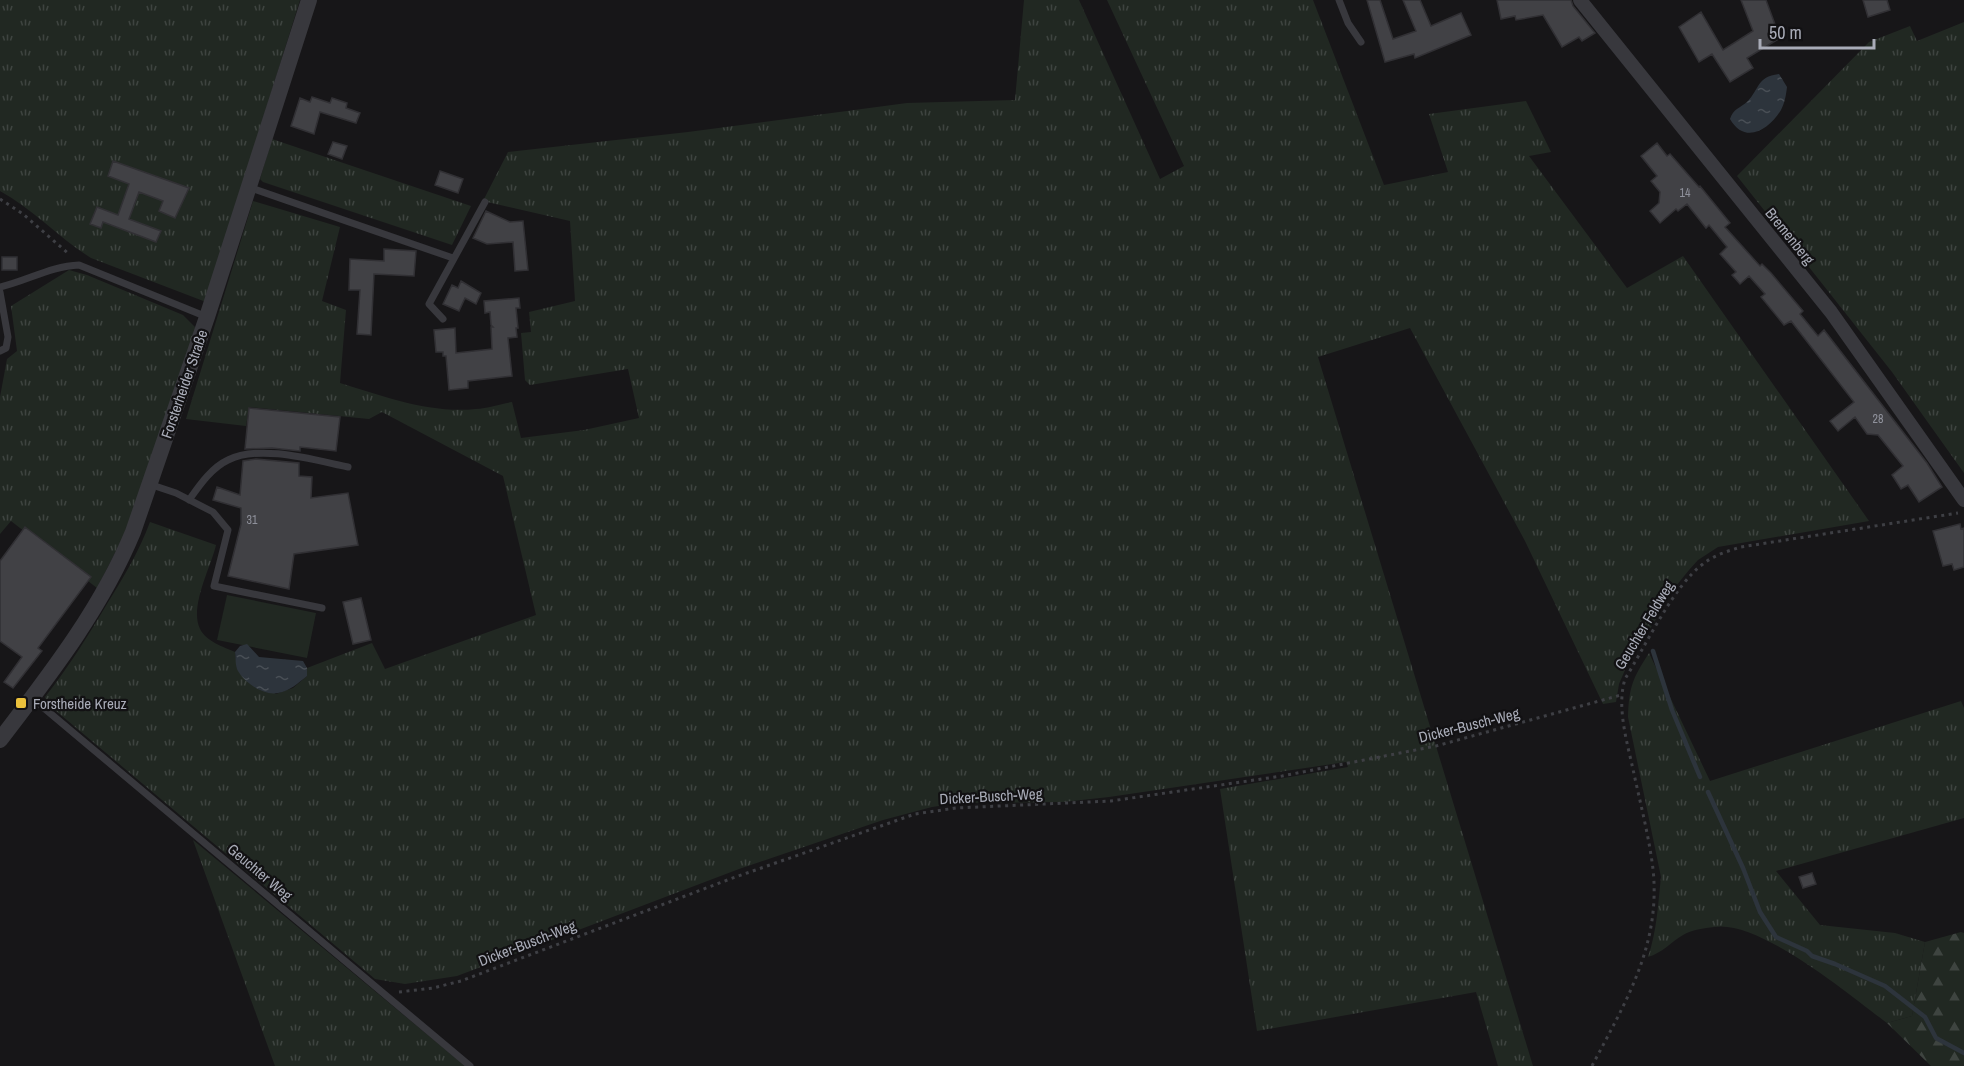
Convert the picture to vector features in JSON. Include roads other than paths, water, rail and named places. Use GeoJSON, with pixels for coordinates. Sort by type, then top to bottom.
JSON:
{"type":"FeatureCollection","features":[{"type":"Feature","properties":{"kind":"street","name":"Forsterheider Straße"},"geometry":{"type":"LineString","coordinates":[[0,740],[102,598],[123,558],[207,317],[309,0]]}},
{"type":"Feature","properties":{"kind":"street","name":"Bremenberg"},"geometry":{"type":"LineString","coordinates":[[1580,0],[1831,312],[1964,500]]}},
{"type":"Feature","properties":{"kind":"lane"},"geometry":{"type":"LineString","coordinates":[[1339,0],[1347,23],[1361,42]]}},
{"type":"Feature","properties":{"kind":"lane"},"geometry":{"type":"LineString","coordinates":[[248,187],[453,258]]}},
{"type":"Feature","properties":{"kind":"lane"},"geometry":{"type":"LineString","coordinates":[[443,319],[429,303],[485,202]]}},
{"type":"Feature","properties":{"kind":"lane"},"geometry":{"type":"LineString","coordinates":[[0,287],[15,284],[65,265],[80,265],[207,317]]}},
{"type":"Feature","properties":{"kind":"lane"},"geometry":{"type":"LineString","coordinates":[[0,292],[8,337],[6,348],[0,351]]}},
{"type":"Feature","properties":{"kind":"lane"},"geometry":{"type":"LineString","coordinates":[[189,500],[205,478],[227,460],[243,456],[267,453],[295,456],[348,467]]}},
{"type":"Feature","properties":{"kind":"lane"},"geometry":{"type":"LineString","coordinates":[[150,484],[213,512],[228,530],[214,586],[322,608]]}},
{"type":"Feature","properties":{"kind":"lane","name":"Geuchter Weg"},"geometry":{"type":"LineString","coordinates":[[32,698],[470,1066]]}},
{"type":"Feature","properties":{"kind":"water"},"geometry":{"type":"Polygon","coordinates":[[[1779,74],[1787,87],[1781,110],[1776,117],[1757,132],[1750,133],[1736,127],[1730,119],[1733,113],[1747,102],[1762,81],[1779,74]]]}},
{"type":"Feature","properties":{"kind":"water"},"geometry":{"type":"Polygon","coordinates":[[[247,644],[259,657],[303,661],[307,668],[307,676],[290,689],[278,693],[267,693],[255,688],[241,676],[236,667],[235,652],[240,646],[247,644]]]}},
{"type":"Feature","properties":{"kind":"waterway"},"geometry":{"type":"LineString","coordinates":[[1653,651],[1672,710],[1700,777]]}},
{"type":"Feature","properties":{"kind":"waterway"},"geometry":{"type":"LineString","coordinates":[[1708,792],[1743,868],[1760,912],[1776,937],[1807,951],[1812,956],[1885,986],[1925,1017],[1936,1038],[1964,1053]]}},
{"type":"Feature","properties":{"kind":"place","name":"Forstheide Kreuz"},"geometry":{"type":"Point","coordinates":[21,703]}}]}
